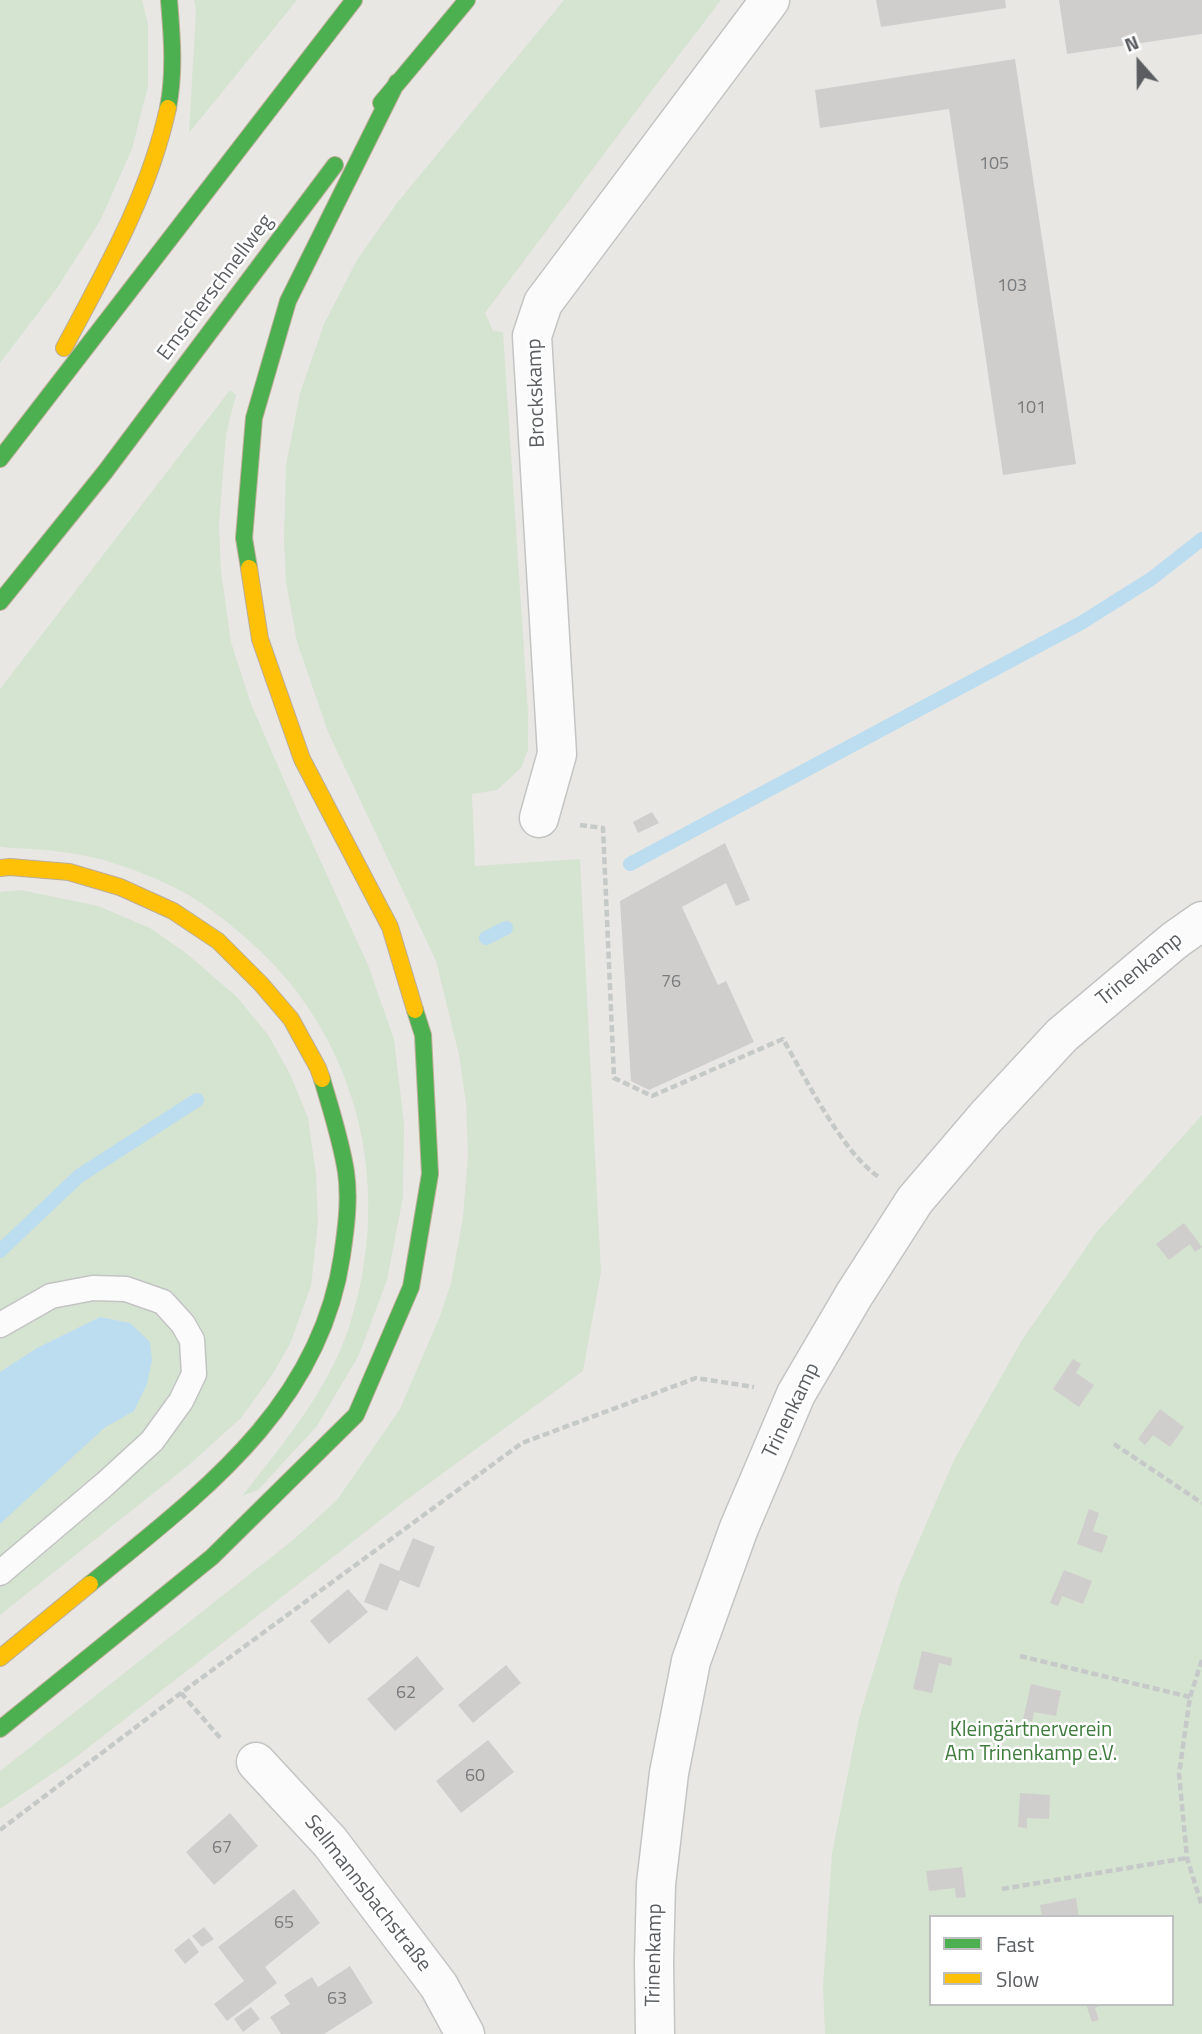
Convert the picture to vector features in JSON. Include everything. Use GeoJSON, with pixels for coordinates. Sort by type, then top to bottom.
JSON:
{"type":"FeatureCollection","features":[{"type":"Feature","properties":{"kind":"highway"},"geometry":{"type":"LineString","coordinates":[[18,436],[141,199],[156,161],[172,90],[173,23],[169,0]]}},
{"type":"Feature","properties":{"kind":"highway"},"geometry":{"type":"LineString","coordinates":[[0,459],[354,0]]}},
{"type":"Feature","properties":{"kind":"highway","name":"Emscherschnellweg"},"geometry":{"type":"LineString","coordinates":[[0,602],[105,472],[397,82],[467,0]]}},
{"type":"Feature","properties":{"kind":"highway"},"geometry":{"type":"LineString","coordinates":[[0,1729],[212,1557],[356,1415],[411,1287],[430,1174],[423,1035],[390,927],[302,759],[260,639],[244,538],[254,418],[288,301],[397,82]]}},
{"type":"Feature","properties":{"kind":"highway"},"geometry":{"type":"LineString","coordinates":[[0,868],[69,872],[120,887],[173,911],[218,941],[291,1019],[318,1068],[334,1118],[346,1174],[347,1212],[339,1278],[324,1326],[298,1376],[270,1420],[195,1498],[0,1658]]}},
{"type":"Feature","properties":{"kind":"street","name":"Brockskamp"},"geometry":{"type":"LineString","coordinates":[[539,818],[557,754],[532,336],[543,303],[770,0]]}},
{"type":"Feature","properties":{"kind":"street","name":"Trinenkamp"},"geometry":{"type":"LineString","coordinates":[[655,2034],[656,1884],[669,1773],[691,1661],[739,1528],[796,1394],[854,1295],[915,1200],[986,1117],[1062,1035],[1175,940],[1202,921]]}},
{"type":"Feature","properties":{"kind":"street","name":"Sellmannsbachstraße"},"geometry":{"type":"LineString","coordinates":[[256,1762],[330,1842],[439,1986],[465,2034]]}},
{"type":"Feature","properties":{"kind":"lane"},"geometry":{"type":"LineString","coordinates":[[0,1325],[51,1296],[93,1288],[126,1289],[163,1302],[183,1324],[192,1340],[194,1374],[181,1401],[152,1441],[105,1485],[0,1573]]}},
{"type":"Feature","properties":{"kind":"path"},"geometry":{"type":"LineString","coordinates":[[539,818],[603,828],[614,1078],[652,1096],[783,1039],[837,1131],[870,1171],[915,1200]]}},
{"type":"Feature","properties":{"kind":"path"},"geometry":{"type":"LineString","coordinates":[[0,1830],[181,1693],[522,1443],[696,1378],[796,1394]]}},
{"type":"Feature","properties":{"kind":"path"},"geometry":{"type":"LineString","coordinates":[[1114,1444],[1202,1503]]}},
{"type":"Feature","properties":{"kind":"path"},"geometry":{"type":"LineString","coordinates":[[1020,1656],[1190,1697]]}},
{"type":"Feature","properties":{"kind":"path"},"geometry":{"type":"LineString","coordinates":[[1202,1660],[1190,1697],[1179,1774],[1187,1858],[1202,1906]]}},
{"type":"Feature","properties":{"kind":"path"},"geometry":{"type":"LineString","coordinates":[[181,1693],[236,1755],[256,1762]]}},
{"type":"Feature","properties":{"kind":"path"},"geometry":{"type":"LineString","coordinates":[[1002,1889],[1187,1858]]}},
{"type":"Feature","properties":{"kind":"green space"},"geometry":{"type":"Polygon","coordinates":[[[0,0],[142,0],[148,24],[148,86],[132,149],[100,221],[57,288],[0,363],[0,0]]]}},
{"type":"Feature","properties":{"kind":"green space"},"geometry":{"type":"Polygon","coordinates":[[[194,0],[297,0],[189,133],[196,10],[194,0]]]}},
{"type":"Feature","properties":{"kind":"green space"},"geometry":{"type":"Polygon","coordinates":[[[564,0],[721,0],[485,313],[493,331],[503,332],[528,712],[528,750],[521,768],[497,790],[472,794],[475,866],[580,859],[601,1272],[583,1371],[405,1501],[71,1761],[0,1809],[0,1771],[293,1540],[337,1500],[400,1409],[440,1316],[451,1283],[463,1217],[468,1155],[466,1103],[459,1055],[436,961],[328,732],[297,642],[286,582],[286,465],[300,393],[324,324],[357,260],[397,203],[564,0]]]}},
{"type":"Feature","properties":{"kind":"green space"},"geometry":{"type":"Polygon","coordinates":[[[230,390],[236,395],[226,434],[219,526],[221,571],[231,642],[251,704],[368,965],[394,1039],[404,1124],[403,1197],[387,1280],[359,1355],[317,1426],[258,1490],[242,1496],[303,1416],[329,1373],[349,1327],[363,1273],[368,1219],[366,1165],[356,1112],[338,1062],[313,1015],[280,972],[240,933],[195,899],[153,878],[97,858],[0,847],[0,689],[230,390]]]}},
{"type":"Feature","properties":{"kind":"green space"},"geometry":{"type":"Polygon","coordinates":[[[21,890],[98,906],[150,928],[186,953],[237,997],[269,1036],[291,1076],[308,1118],[316,1174],[318,1223],[311,1286],[290,1344],[272,1375],[241,1418],[189,1465],[0,1615],[0,892],[21,890]]]}},
{"type":"Feature","properties":{"kind":"green space","name":"Kleingärtnerverein Am Trinenkamp e.V."},"geometry":{"type":"Polygon","coordinates":[[[1202,1115],[1202,2034],[825,2034],[823,1986],[832,1853],[859,1718],[900,1584],[954,1460],[1022,1340],[1096,1233],[1202,1115]]]}},
{"type":"Feature","properties":{"kind":"water"},"geometry":{"type":"Polygon","coordinates":[[[100,1317],[130,1323],[150,1342],[152,1360],[147,1384],[134,1411],[104,1428],[0,1524],[0,1372],[37,1348],[100,1317]]]}},
{"type":"Feature","properties":{"kind":"building"},"geometry":{"type":"Polygon","coordinates":[[[876,0],[1005,0],[1006,8],[881,27],[876,0]]]}},
{"type":"Feature","properties":{"kind":"building"},"geometry":{"type":"Polygon","coordinates":[[[1059,0],[1202,0],[1202,34],[1067,54],[1059,0]]]}},
{"type":"Feature","properties":{"kind":"building"},"geometry":{"type":"Polygon","coordinates":[[[1015,59],[1076,464],[1003,475],[949,109],[820,128],[815,90],[1015,59]]]}},
{"type":"Feature","properties":{"kind":"building"},"geometry":{"type":"Polygon","coordinates":[[[652,812],[659,823],[638,833],[633,822],[652,812]]]}},
{"type":"Feature","properties":{"kind":"building"},"geometry":{"type":"Polygon","coordinates":[[[725,843],[750,900],[736,906],[726,883],[682,907],[718,985],[726,981],[754,1042],[649,1090],[631,1081],[620,901],[725,843]]]}},
{"type":"Feature","properties":{"kind":"building"},"geometry":{"type":"Polygon","coordinates":[[[1184,1223],[1202,1247],[1195,1252],[1190,1244],[1169,1260],[1156,1244],[1184,1223]]]}},
{"type":"Feature","properties":{"kind":"building"},"geometry":{"type":"Polygon","coordinates":[[[1073,1359],[1081,1364],[1076,1373],[1094,1385],[1079,1407],[1053,1389],[1073,1359]]]}},
{"type":"Feature","properties":{"kind":"building"},"geometry":{"type":"Polygon","coordinates":[[[1160,1409],[1184,1427],[1170,1447],[1153,1435],[1145,1445],[1138,1439],[1160,1409]]]}},
{"type":"Feature","properties":{"kind":"building"},"geometry":{"type":"Polygon","coordinates":[[[1089,1509],[1099,1513],[1093,1531],[1108,1536],[1102,1553],[1077,1544],[1089,1509]]]}},
{"type":"Feature","properties":{"kind":"building"},"geometry":{"type":"Polygon","coordinates":[[[413,1538],[435,1547],[419,1588],[400,1580],[387,1611],[364,1602],[380,1563],[399,1571],[413,1538]]]}},
{"type":"Feature","properties":{"kind":"building"},"geometry":{"type":"Polygon","coordinates":[[[1064,1570],[1092,1581],[1083,1604],[1062,1596],[1058,1606],[1050,1603],[1064,1570]]]}},
{"type":"Feature","properties":{"kind":"building"},"geometry":{"type":"Polygon","coordinates":[[[348,1589],[368,1612],[329,1644],[310,1621],[348,1589]]]}},
{"type":"Feature","properties":{"kind":"building"},"geometry":{"type":"Polygon","coordinates":[[[922,1651],[952,1658],[951,1666],[939,1663],[932,1693],[913,1689],[922,1651]]]}},
{"type":"Feature","properties":{"kind":"building"},"geometry":{"type":"Polygon","coordinates":[[[417,1656],[444,1689],[395,1731],[367,1699],[417,1656]]]}},
{"type":"Feature","properties":{"kind":"building"},"geometry":{"type":"Polygon","coordinates":[[[506,1665],[521,1683],[473,1723],[458,1705],[506,1665]]]}},
{"type":"Feature","properties":{"kind":"building"},"geometry":{"type":"Polygon","coordinates":[[[1031,1684],[1061,1691],[1056,1716],[1034,1712],[1032,1722],[1023,1720],[1031,1684]]]}},
{"type":"Feature","properties":{"kind":"building"},"geometry":{"type":"Polygon","coordinates":[[[488,1740],[514,1772],[461,1813],[436,1781],[488,1740]]]}},
{"type":"Feature","properties":{"kind":"building"},"geometry":{"type":"Polygon","coordinates":[[[1020,1793],[1050,1795],[1049,1819],[1027,1818],[1027,1828],[1018,1827],[1020,1793]]]}},
{"type":"Feature","properties":{"kind":"building"},"geometry":{"type":"Polygon","coordinates":[[[230,1813],[258,1846],[214,1885],[186,1852],[230,1813]]]}},
{"type":"Feature","properties":{"kind":"building"},"geometry":{"type":"Polygon","coordinates":[[[962,1867],[966,1897],[956,1898],[955,1888],[929,1891],[926,1871],[962,1867]]]}},
{"type":"Feature","properties":{"kind":"building"},"geometry":{"type":"Polygon","coordinates":[[[294,1889],[320,1923],[265,1967],[277,1983],[227,2021],[214,2004],[244,1981],[218,1947],[294,1889]]]}},
{"type":"Feature","properties":{"kind":"building"},"geometry":{"type":"Polygon","coordinates":[[[1076,1898],[1079,1915],[1042,1915],[1040,1905],[1076,1898]]]}},
{"type":"Feature","properties":{"kind":"building"},"geometry":{"type":"Polygon","coordinates":[[[204,1927],[214,1939],[202,1947],[192,1936],[204,1927]]]}},
{"type":"Feature","properties":{"kind":"building"},"geometry":{"type":"Polygon","coordinates":[[[189,1938],[199,1952],[185,1964],[174,1950],[189,1938]]]}},
{"type":"Feature","properties":{"kind":"building"},"geometry":{"type":"Polygon","coordinates":[[[350,1966],[373,2003],[324,2034],[281,2034],[270,2017],[290,2004],[284,1995],[312,1977],[318,1987],[350,1966]]]}},
{"type":"Feature","properties":{"kind":"building"},"geometry":{"type":"Polygon","coordinates":[[[1087,2006],[1100,2006],[1095,2008],[1099,2020],[1092,2022],[1087,2006]]]}},
{"type":"Feature","properties":{"kind":"building"},"geometry":{"type":"Polygon","coordinates":[[[251,2007],[260,2019],[243,2032],[234,2019],[251,2007]]]}},
{"type":"Feature","properties":{"kind":"waterway"},"geometry":{"type":"LineString","coordinates":[[630,864],[1081,623],[1151,579],[1202,539]]}},
{"type":"Feature","properties":{"kind":"waterway"},"geometry":{"type":"LineString","coordinates":[[486,938],[506,928]]}},
{"type":"Feature","properties":{"kind":"waterway"},"geometry":{"type":"LineString","coordinates":[[0,1251],[79,1176],[197,1100]]}},
{"type":"Feature","properties":{"kind":"traffic: fast"},"geometry":{"type":"LineString","coordinates":[[168,108],[172,68],[169,0]]}},
{"type":"Feature","properties":{"kind":"traffic: fast"},"geometry":{"type":"LineString","coordinates":[[0,459],[354,0]]}},
{"type":"Feature","properties":{"kind":"traffic: fast"},"geometry":{"type":"LineString","coordinates":[[381,103],[467,0]]}},
{"type":"Feature","properties":{"kind":"traffic: fast"},"geometry":{"type":"LineString","coordinates":[[249,568],[244,538],[254,418],[288,301],[397,82]]}},
{"type":"Feature","properties":{"kind":"traffic: fast"},"geometry":{"type":"LineString","coordinates":[[0,602],[105,472],[335,165]]}},
{"type":"Feature","properties":{"kind":"traffic: fast"},"geometry":{"type":"LineString","coordinates":[[0,1729],[212,1557],[356,1415],[411,1287],[430,1174],[423,1035],[415,1010]]}},
{"type":"Feature","properties":{"kind":"traffic: fast"},"geometry":{"type":"LineString","coordinates":[[90,1584],[173,1516],[249,1443],[282,1402],[309,1358],[329,1310],[342,1256],[348,1203],[344,1160],[322,1079]]}},
{"type":"Feature","properties":{"kind":"traffic: slow"},"geometry":{"type":"LineString","coordinates":[[64,348],[138,202],[160,140],[168,108]]}},
{"type":"Feature","properties":{"kind":"traffic: slow"},"geometry":{"type":"LineString","coordinates":[[249,568],[260,639],[302,759],[390,927],[415,1010]]}},
{"type":"Feature","properties":{"kind":"traffic: slow"},"geometry":{"type":"LineString","coordinates":[[0,868],[69,872],[120,887],[173,911],[218,941],[261,984],[291,1019],[322,1079]]}},
{"type":"Feature","properties":{"kind":"traffic: slow"},"geometry":{"type":"LineString","coordinates":[[0,1658],[90,1584]]}}]}
